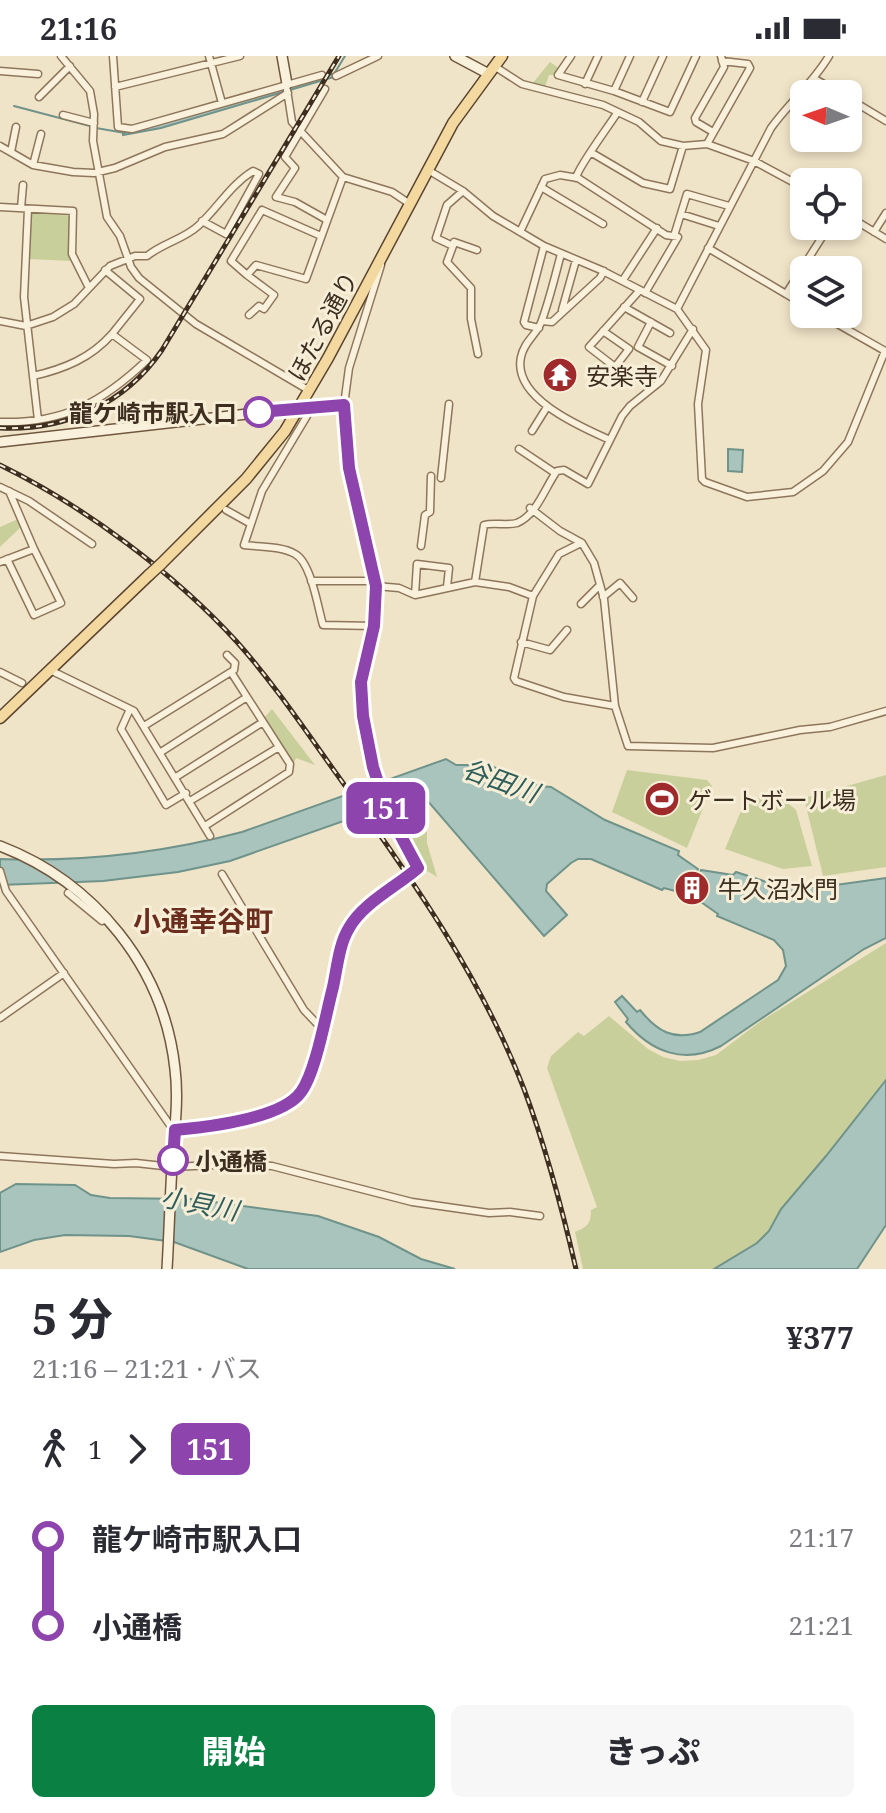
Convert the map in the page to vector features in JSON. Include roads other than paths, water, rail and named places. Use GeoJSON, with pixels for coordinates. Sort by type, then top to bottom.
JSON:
{"type":"FeatureCollection","features":[{"type":"Feature","properties":{"kind":"main road"},"geometry":{"type":"LineString","coordinates":[[282,56],[287,88]]}},
{"type":"Feature","properties":{"kind":"main road"},"geometry":{"type":"LineString","coordinates":[[455,56],[491,70]]}},
{"type":"Feature","properties":{"kind":"main road","name":"ほたる通り"},"geometry":{"type":"LineString","coordinates":[[0,718],[246,479],[304,408],[310,391],[453,123],[502,56]]}},
{"type":"Feature","properties":{"kind":"main road"},"geometry":{"type":"LineString","coordinates":[[0,442],[304,408]]}},
{"type":"Feature","properties":{"kind":"main road"},"geometry":{"type":"LineString","coordinates":[[0,846],[63,879],[108,919],[142,967],[166,1023],[176,1085],[167,1269]]}},
{"type":"Feature","properties":{"kind":"street"},"geometry":{"type":"LineString","coordinates":[[61,56],[90,91],[93,141],[107,217],[120,236],[128,260],[139,278],[196,324],[310,391]]}},
{"type":"Feature","properties":{"kind":"street"},"geometry":{"type":"LineString","coordinates":[[113,56],[118,127],[137,128],[287,88],[322,75]]}},
{"type":"Feature","properties":{"kind":"street"},"geometry":{"type":"LineString","coordinates":[[115,87],[210,60],[240,56]]}},
{"type":"Feature","properties":{"kind":"street"},"geometry":{"type":"LineString","coordinates":[[336,76],[378,56]]}},
{"type":"Feature","properties":{"kind":"street"},"geometry":{"type":"LineString","coordinates":[[571,56],[558,75],[670,112],[696,56]]}},
{"type":"Feature","properties":{"kind":"street"},"geometry":{"type":"LineString","coordinates":[[614,91],[630,56]]}},
{"type":"Feature","properties":{"kind":"street"},"geometry":{"type":"LineString","coordinates":[[642,102],[663,56]]}},
{"type":"Feature","properties":{"kind":"street"},"geometry":{"type":"LineString","coordinates":[[677,309],[771,128],[815,79],[829,56]]}},
{"type":"Feature","properties":{"kind":"street"},"geometry":{"type":"LineString","coordinates":[[585,84],[595,57]]}},
{"type":"Feature","properties":{"kind":"street"},"geometry":{"type":"LineString","coordinates":[[713,132],[696,122],[695,118],[724,67],[721,59]]}},
{"type":"Feature","properties":{"kind":"street"},"geometry":{"type":"LineString","coordinates":[[707,144],[751,66],[721,59]]}},
{"type":"Feature","properties":{"kind":"street"},"geometry":{"type":"LineString","coordinates":[[210,60],[222,103]]}},
{"type":"Feature","properties":{"kind":"street"},"geometry":{"type":"LineString","coordinates":[[39,97],[70,66]]}},
{"type":"Feature","properties":{"kind":"street"},"geometry":{"type":"LineString","coordinates":[[491,70],[522,84],[603,105],[639,122],[656,139],[683,146],[707,144],[754,161],[790,180]]}},
{"type":"Feature","properties":{"kind":"street"},"geometry":{"type":"LineString","coordinates":[[0,71],[38,74]]}},
{"type":"Feature","properties":{"kind":"street"},"geometry":{"type":"LineString","coordinates":[[287,88],[291,120],[343,177],[392,192],[410,204]]}},
{"type":"Feature","properties":{"kind":"street"},"geometry":{"type":"LineString","coordinates":[[0,146],[33,165],[73,172],[100,172],[165,147],[223,134],[287,88]]}},
{"type":"Feature","properties":{"kind":"street"},"geometry":{"type":"LineString","coordinates":[[325,89],[285,157],[295,168],[276,197],[295,202],[327,220]]}},
{"type":"Feature","properties":{"kind":"street"},"geometry":{"type":"LineString","coordinates":[[862,106],[886,121]]}},
{"type":"Feature","properties":{"kind":"street"},"geometry":{"type":"LineString","coordinates":[[576,178],[576,173],[617,113]]}},
{"type":"Feature","properties":{"kind":"street"},"geometry":{"type":"LineString","coordinates":[[63,115],[94,123]]}},
{"type":"Feature","properties":{"kind":"street"},"geometry":{"type":"LineString","coordinates":[[11,152],[16,127]]}},
{"type":"Feature","properties":{"kind":"street"},"geometry":{"type":"LineString","coordinates":[[33,165],[41,134]]}},
{"type":"Feature","properties":{"kind":"street"},"geometry":{"type":"LineString","coordinates":[[592,153],[643,183],[670,189],[683,146]]}},
{"type":"Feature","properties":{"kind":"street"},"geometry":{"type":"LineString","coordinates":[[428,170],[463,191],[493,216],[544,246],[604,271],[677,309],[706,350],[698,404],[703,481],[744,497],[793,492],[823,471],[848,442],[885,351],[845,328]]}},
{"type":"Feature","properties":{"kind":"street"},"geometry":{"type":"LineString","coordinates":[[0,321],[26,326],[65,311],[105,270],[135,256],[147,256],[160,246],[196,229],[202,221],[240,179],[253,171],[259,174],[226,234],[202,221]]}},
{"type":"Feature","properties":{"kind":"street"},"geometry":{"type":"LineString","coordinates":[[247,275],[256,265],[306,279],[343,177]]}},
{"type":"Feature","properties":{"kind":"street"},"geometry":{"type":"LineString","coordinates":[[520,232],[541,187],[549,177],[576,178],[657,228],[678,237],[642,292],[624,307],[603,331],[589,347],[615,367],[629,349],[603,331]]}},
{"type":"Feature","properties":{"kind":"street"},"geometry":{"type":"LineString","coordinates":[[23,185],[26,326],[38,420]]}},
{"type":"Feature","properties":{"kind":"street"},"geometry":{"type":"LineString","coordinates":[[541,187],[603,224]]}},
{"type":"Feature","properties":{"kind":"street"},"geometry":{"type":"LineString","coordinates":[[453,246],[436,238],[447,205],[463,191]]}},
{"type":"Feature","properties":{"kind":"street"},"geometry":{"type":"LineString","coordinates":[[674,236],[687,194],[729,206]]}},
{"type":"Feature","properties":{"kind":"street"},"geometry":{"type":"LineString","coordinates":[[0,207],[73,211],[72,254],[89,288]]}},
{"type":"Feature","properties":{"kind":"street"},"geometry":{"type":"LineString","coordinates":[[249,315],[259,306],[264,309],[274,295],[231,261],[262,210],[321,236]]}},
{"type":"Feature","properties":{"kind":"street"},"geometry":{"type":"LineString","coordinates":[[874,232],[886,213]]}},
{"type":"Feature","properties":{"kind":"street"},"geometry":{"type":"LineString","coordinates":[[681,214],[719,226]]}},
{"type":"Feature","properties":{"kind":"street"},"geometry":{"type":"LineString","coordinates":[[862,225],[886,239]]}},
{"type":"Feature","properties":{"kind":"street"},"geometry":{"type":"LineString","coordinates":[[623,280],[657,228]]}},
{"type":"Feature","properties":{"kind":"street"},"geometry":{"type":"LineString","coordinates":[[786,294],[820,240]]}},
{"type":"Feature","properties":{"kind":"street"},"geometry":{"type":"LineString","coordinates":[[477,250],[454,242],[447,262],[471,288],[471,319],[478,354]]}},
{"type":"Feature","properties":{"kind":"street"},"geometry":{"type":"LineString","coordinates":[[544,246],[524,322],[526,325],[550,323],[604,271]]}},
{"type":"Feature","properties":{"kind":"street"},"geometry":{"type":"LineString","coordinates":[[708,248],[790,296]]}},
{"type":"Feature","properties":{"kind":"street"},"geometry":{"type":"LineString","coordinates":[[561,254],[540,324],[524,347],[520,366],[527,384],[547,407],[610,440]]}},
{"type":"Feature","properties":{"kind":"street"},"geometry":{"type":"LineString","coordinates":[[0,871],[3,886],[135,1073],[163,1119],[175,1130],[267,1113],[289,1104],[305,1087],[347,931],[366,909],[418,868],[387,810],[376,779],[361,692],[374,626],[376,584],[351,480],[344,405],[349,368],[379,276],[381,258]]}},
{"type":"Feature","properties":{"kind":"street"},"geometry":{"type":"LineString","coordinates":[[561,314],[576,260]]}},
{"type":"Feature","properties":{"kind":"street"},"geometry":{"type":"LineString","coordinates":[[33,376],[57,371],[101,346],[140,299],[105,270]]}},
{"type":"Feature","properties":{"kind":"street"},"geometry":{"type":"LineString","coordinates":[[624,307],[670,333]]}},
{"type":"Feature","properties":{"kind":"street"},"geometry":{"type":"LineString","coordinates":[[651,322],[638,347],[672,366]]}},
{"type":"Feature","properties":{"kind":"street"},"geometry":{"type":"LineString","coordinates":[[475,582],[484,525],[519,522],[532,510],[555,473],[564,470],[588,484],[630,406],[656,387],[693,329]]}},
{"type":"Feature","properties":{"kind":"street"},"geometry":{"type":"LineString","coordinates":[[0,422],[38,420],[68,414],[102,398],[147,360],[112,334]]}},
{"type":"Feature","properties":{"kind":"street"},"geometry":{"type":"LineString","coordinates":[[441,478],[449,404]]}},
{"type":"Feature","properties":{"kind":"street"},"geometry":{"type":"LineString","coordinates":[[344,405],[304,408],[307,416],[262,491],[244,545],[292,552],[301,558],[323,625],[374,626]]}},
{"type":"Feature","properties":{"kind":"street"},"geometry":{"type":"LineString","coordinates":[[532,431],[547,407]]}},
{"type":"Feature","properties":{"kind":"street"},"geometry":{"type":"LineString","coordinates":[[519,449],[555,473]]}},
{"type":"Feature","properties":{"kind":"street"},"geometry":{"type":"LineString","coordinates":[[421,546],[425,515],[430,512],[431,476]]}},
{"type":"Feature","properties":{"kind":"street"},"geometry":{"type":"LineString","coordinates":[[0,487],[92,544]]}},
{"type":"Feature","properties":{"kind":"street"},"geometry":{"type":"LineString","coordinates":[[9,491],[61,603],[34,615],[3,560],[34,549]]}},
{"type":"Feature","properties":{"kind":"street"},"geometry":{"type":"LineString","coordinates":[[226,510],[251,524]]}},
{"type":"Feature","properties":{"kind":"street"},"geometry":{"type":"LineString","coordinates":[[532,510],[582,543],[594,563],[603,597],[615,706],[628,746],[713,748],[830,727],[886,711]]}},
{"type":"Feature","properties":{"kind":"street"},"geometry":{"type":"LineString","coordinates":[[582,543],[559,554],[533,596],[521,642],[516,681],[564,697],[615,706]]}},
{"type":"Feature","properties":{"kind":"street"},"geometry":{"type":"LineString","coordinates":[[415,595],[417,564],[449,568],[447,587]]}},
{"type":"Feature","properties":{"kind":"street"},"geometry":{"type":"LineString","coordinates":[[311,581],[376,584],[415,595],[475,582],[509,587],[533,596]]}},
{"type":"Feature","properties":{"kind":"street"},"geometry":{"type":"LineString","coordinates":[[603,597],[620,583],[633,598]]}},
{"type":"Feature","properties":{"kind":"street"},"geometry":{"type":"LineString","coordinates":[[581,604],[599,586]]}},
{"type":"Feature","properties":{"kind":"street"},"geometry":{"type":"LineString","coordinates":[[521,642],[550,650],[567,630]]}},
{"type":"Feature","properties":{"kind":"street"},"geometry":{"type":"LineString","coordinates":[[144,726],[231,672],[235,663],[227,655]]}},
{"type":"Feature","properties":{"kind":"street"},"geometry":{"type":"LineString","coordinates":[[50,670],[130,709],[161,752],[210,836]]}},
{"type":"Feature","properties":{"kind":"street"},"geometry":{"type":"LineString","coordinates":[[0,672],[22,683]]}},
{"type":"Feature","properties":{"kind":"street"},"geometry":{"type":"LineString","coordinates":[[205,826],[289,772],[290,764],[231,672]]}},
{"type":"Feature","properties":{"kind":"street"},"geometry":{"type":"LineString","coordinates":[[161,752],[247,697]]}},
{"type":"Feature","properties":{"kind":"street"},"geometry":{"type":"LineString","coordinates":[[130,709],[121,729],[166,805],[186,793]]}},
{"type":"Feature","properties":{"kind":"street"},"geometry":{"type":"LineString","coordinates":[[176,777],[263,722]]}},
{"type":"Feature","properties":{"kind":"street"},"geometry":{"type":"LineString","coordinates":[[190,801],[279,747]]}},
{"type":"Feature","properties":{"kind":"street"},"geometry":{"type":"LineString","coordinates":[[222,874],[304,1010],[322,1029]]}},
{"type":"Feature","properties":{"kind":"street"},"geometry":{"type":"LineString","coordinates":[[68,893],[102,921],[108,919]]}},
{"type":"Feature","properties":{"kind":"street"},"geometry":{"type":"LineString","coordinates":[[0,1018],[64,973]]}},
{"type":"Feature","properties":{"kind":"street"},"geometry":{"type":"LineString","coordinates":[[0,1156],[172,1167],[272,1166],[412,1202],[489,1213],[540,1216]]}},
{"type":"Feature","properties":{"kind":"water"},"geometry":{"type":"Polygon","coordinates":[[[332,74],[334,77],[161,128],[123,135],[123,131],[138,130],[332,74]]]}},
{"type":"Feature","properties":{"kind":"water"},"geometry":{"type":"Polygon","coordinates":[[[728,449],[743,450],[742,472],[728,471],[728,449]]]}},
{"type":"Feature","properties":{"kind":"water","name":"谷田川"},"geometry":{"type":"Polygon","coordinates":[[[446,759],[456,765],[489,765],[539,786],[551,787],[605,820],[679,851],[678,855],[698,869],[687,894],[662,890],[591,859],[578,859],[547,884],[546,891],[567,915],[544,936],[427,800],[418,797],[230,861],[178,872],[103,881],[0,885],[0,859],[61,859],[182,846],[242,832],[446,759]]]}},
{"type":"Feature","properties":{"kind":"water"},"geometry":{"type":"Polygon","coordinates":[[[701,870],[733,875],[736,872],[782,887],[821,887],[886,878],[886,938],[864,949],[721,1046],[707,1052],[681,1055],[657,1048],[626,1022],[628,1019],[615,1002],[622,996],[659,1029],[674,1035],[690,1034],[700,1032],[778,980],[786,966],[783,950],[774,940],[717,916],[691,895],[701,870]]]}},
{"type":"Feature","properties":{"kind":"water"},"geometry":{"type":"Polygon","coordinates":[[[886,1080],[886,1225],[857,1269],[714,1269],[757,1243],[769,1231],[781,1209],[886,1080]]]}},
{"type":"Feature","properties":{"kind":"water","name":"小貝川"},"geometry":{"type":"Polygon","coordinates":[[[16,1184],[75,1185],[91,1195],[110,1198],[191,1199],[318,1216],[379,1237],[421,1259],[455,1269],[248,1269],[174,1242],[129,1236],[65,1235],[34,1240],[0,1252],[0,1193],[16,1184]]]}},
{"type":"Feature","properties":{"kind":"waterway"},"geometry":{"type":"LineString","coordinates":[[334,74],[345,56]]}},
{"type":"Feature","properties":{"kind":"waterway"},"geometry":{"type":"LineString","coordinates":[[14,106],[90,126]]}},
{"type":"Feature","properties":{"kind":"waterway"},"geometry":{"type":"LineString","coordinates":[[96,128],[125,133]]}},
{"type":"Feature","properties":{"kind":"railway"},"geometry":{"type":"LineString","coordinates":[[0,428],[48,425],[70,419],[112,399],[147,369],[162,350],[339,56]]}},
{"type":"Feature","properties":{"kind":"railway"},"geometry":{"type":"LineString","coordinates":[[0,465],[95,521],[185,591],[237,642],[307,732],[421,895],[488,1009],[532,1111],[576,1269]]}},
{"type":"Feature","properties":{"kind":"place","name":"安楽寺"},"geometry":{"type":"Point","coordinates":[560,375]}},
{"type":"Feature","properties":{"kind":"place","name":"龍ケ崎市駅入口"},"geometry":{"type":"Point","coordinates":[259,412]}},
{"type":"Feature","properties":{"kind":"place","name":"ゲートボール場"},"geometry":{"type":"Point","coordinates":[662,799]}},
{"type":"Feature","properties":{"kind":"place","name":"牛久沼水門"},"geometry":{"type":"Point","coordinates":[692,888]}},
{"type":"Feature","properties":{"kind":"place","name":"小通橋"},"geometry":{"type":"Point","coordinates":[173,1160]}},
{"type":"Feature","properties":{"kind":"district","name":"小通幸谷町"},"geometry":{"type":"Point","coordinates":[203,920]}}]}
